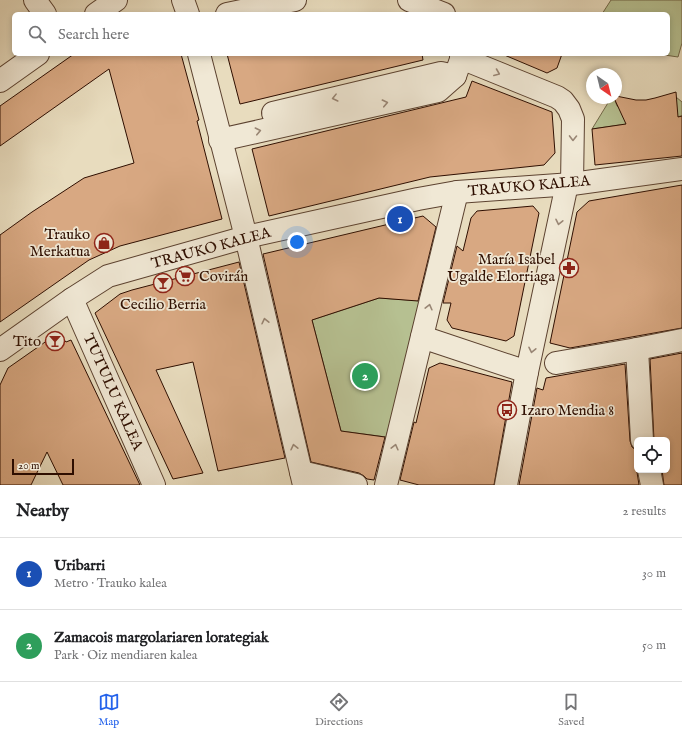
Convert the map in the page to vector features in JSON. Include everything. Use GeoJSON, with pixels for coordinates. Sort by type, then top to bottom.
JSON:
{"type":"FeatureCollection","features":[{"type":"Feature","properties":{"kind":"street"},"geometry":{"type":"LineString","coordinates":[[35,0],[44,12]]}},
{"type":"Feature","properties":{"kind":"street"},"geometry":{"type":"LineString","coordinates":[[99,12],[116,0]]}},
{"type":"Feature","properties":{"kind":"street"},"geometry":{"type":"LineString","coordinates":[[183,0],[187,12]]}},
{"type":"Feature","properties":{"kind":"street"},"geometry":{"type":"LineString","coordinates":[[237,12],[296,0]]}},
{"type":"Feature","properties":{"kind":"street"},"geometry":{"type":"LineString","coordinates":[[409,0],[439,12]]}},
{"type":"Feature","properties":{"kind":"street"},"geometry":{"type":"LineString","coordinates":[[0,81],[35,56]]}},
{"type":"Feature","properties":{"kind":"street"},"geometry":{"type":"LineString","coordinates":[[200,56],[246,238],[302,478],[356,485]]}},
{"type":"Feature","properties":{"kind":"street"},"geometry":{"type":"LineString","coordinates":[[219,133],[441,73],[460,63],[557,97],[563,101],[569,109],[573,120],[570,184],[528,372],[506,485]]}},
{"type":"Feature","properties":{"kind":"street","name":"TRAUKO KALEA"},"geometry":{"type":"LineString","coordinates":[[0,350],[72,299],[108,276],[246,238],[418,199],[457,192],[570,184],[682,169]]}},
{"type":"Feature","properties":{"kind":"street"},"geometry":{"type":"LineString","coordinates":[[386,485],[457,192]]}},
{"type":"Feature","properties":{"kind":"street","name":"TUTULU KALEA"},"geometry":{"type":"LineString","coordinates":[[72,299],[154,485]]}},
{"type":"Feature","properties":{"kind":"street"},"geometry":{"type":"LineString","coordinates":[[422,337],[528,372]]}},
{"type":"Feature","properties":{"kind":"street"},"geometry":{"type":"LineString","coordinates":[[556,364],[637,350],[682,340]]}},
{"type":"Feature","properties":{"kind":"street"},"geometry":{"type":"LineString","coordinates":[[637,350],[642,437]]}},
{"type":"Feature","properties":{"kind":"street"},"geometry":{"type":"LineString","coordinates":[[650,473],[652,485]]}},
{"type":"Feature","properties":{"kind":"green space"},"geometry":{"type":"Polygon","coordinates":[[[611,0],[682,0],[682,43],[678,57],[670,56],[670,12],[603,12],[611,0]]]}},
{"type":"Feature","properties":{"kind":"green space"},"geometry":{"type":"Polygon","coordinates":[[[676,97],[682,102],[682,116],[592,129],[607,104],[616,104],[624,111],[676,97]]]}},
{"type":"Feature","properties":{"kind":"green space"},"geometry":{"type":"Polygon","coordinates":[[[379,298],[423,301],[386,437],[341,431],[312,320],[379,298]]]}},
{"type":"Feature","properties":{"kind":"building"},"geometry":{"type":"Polygon","coordinates":[[[71,56],[182,56],[199,120],[197,121],[222,219],[120,246],[89,260],[0,322],[0,235],[84,178],[134,163],[109,69],[0,146],[0,106],[71,56]]]}},
{"type":"Feature","properties":{"kind":"building"},"geometry":{"type":"Polygon","coordinates":[[[228,56],[422,56],[423,60],[240,104],[228,56]]]}},
{"type":"Feature","properties":{"kind":"building"},"geometry":{"type":"Polygon","coordinates":[[[507,56],[561,56],[557,68],[547,73],[507,56]]]}},
{"type":"Feature","properties":{"kind":"building"},"geometry":{"type":"Polygon","coordinates":[[[472,81],[552,112],[555,153],[544,165],[430,177],[269,216],[252,149],[466,97],[472,81]]]}},
{"type":"Feature","properties":{"kind":"building"},"geometry":{"type":"Polygon","coordinates":[[[676,92],[678,117],[682,116],[682,156],[595,165],[592,129],[626,124],[617,104],[622,104],[622,97],[636,100],[655,98],[676,92]]]}},
{"type":"Feature","properties":{"kind":"building"},"geometry":{"type":"Polygon","coordinates":[[[682,185],[682,328],[570,348],[550,343],[577,212],[589,201],[682,185]]]}},
{"type":"Feature","properties":{"kind":"building"},"geometry":{"type":"Polygon","coordinates":[[[533,206],[539,213],[514,336],[506,341],[452,328],[447,320],[451,303],[443,303],[457,246],[463,251],[471,218],[477,211],[533,206]]]}},
{"type":"Feature","properties":{"kind":"building"},"geometry":{"type":"Polygon","coordinates":[[[423,216],[436,227],[418,301],[379,298],[312,320],[341,431],[385,437],[374,480],[367,479],[359,473],[311,462],[263,254],[423,216]]]}},
{"type":"Feature","properties":{"kind":"building"},"geometry":{"type":"Polygon","coordinates":[[[239,262],[285,458],[218,471],[193,362],[156,370],[203,473],[173,479],[95,313],[120,294],[239,262]]]}},
{"type":"Feature","properties":{"kind":"building"},"geometry":{"type":"Polygon","coordinates":[[[58,333],[66,342],[71,340],[140,485],[63,485],[47,452],[31,485],[0,485],[0,385],[8,368],[58,333]]]}},
{"type":"Feature","properties":{"kind":"building"},"geometry":{"type":"Polygon","coordinates":[[[682,353],[682,485],[664,485],[662,473],[670,473],[670,437],[654,437],[650,359],[682,353]]]}},
{"type":"Feature","properties":{"kind":"building"},"geometry":{"type":"Polygon","coordinates":[[[440,363],[512,382],[494,485],[419,485],[400,480],[414,422],[416,423],[429,368],[440,363]]]}},
{"type":"Feature","properties":{"kind":"building"},"geometry":{"type":"Polygon","coordinates":[[[625,364],[630,441],[634,449],[634,473],[637,473],[639,485],[519,485],[537,388],[543,390],[546,378],[625,364]]]}},
{"type":"Feature","properties":{"kind":"place","name":"Uribarri"},"geometry":{"type":"Point","coordinates":[400,219]}},
{"type":"Feature","properties":{"kind":"place","name":"Trauko Merkatua"},"geometry":{"type":"Point","coordinates":[104,243]}},
{"type":"Feature","properties":{"kind":"place","name":"María Isabel Ugalde Elorriaga"},"geometry":{"type":"Point","coordinates":[569,268]}},
{"type":"Feature","properties":{"kind":"place","name":"Covirán"},"geometry":{"type":"Point","coordinates":[185,276]}},
{"type":"Feature","properties":{"kind":"place","name":"Cecilio Berria"},"geometry":{"type":"Point","coordinates":[163,283]}},
{"type":"Feature","properties":{"kind":"place","name":"Tito"},"geometry":{"type":"Point","coordinates":[55,341]}},
{"type":"Feature","properties":{"kind":"place","name":"Zamacois margolariaren lorategiak"},"geometry":{"type":"Point","coordinates":[365,376]}},
{"type":"Feature","properties":{"kind":"place","name":"Izaro Mendia 8"},"geometry":{"type":"Point","coordinates":[507,410]}}]}
